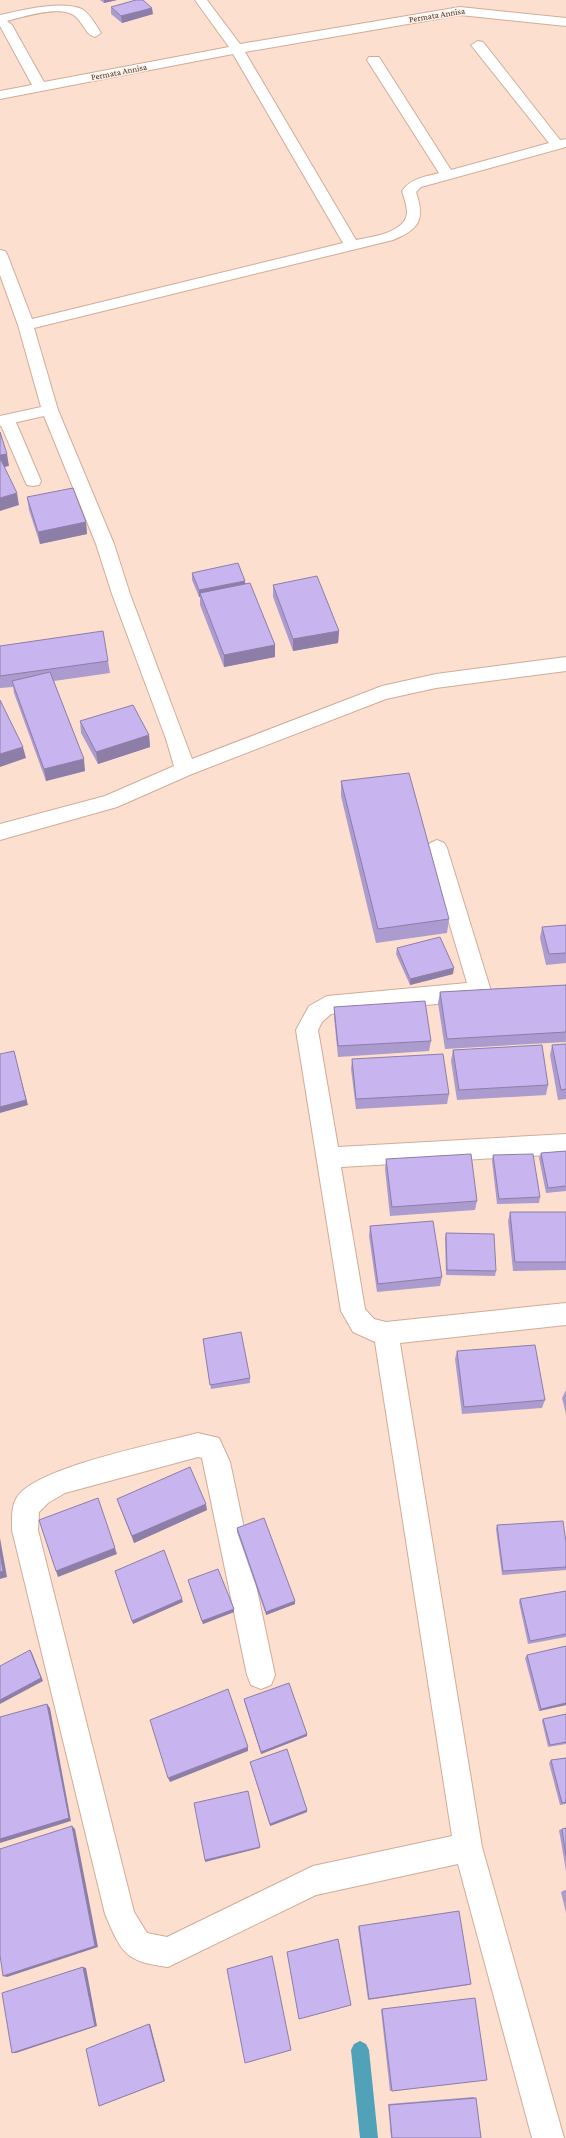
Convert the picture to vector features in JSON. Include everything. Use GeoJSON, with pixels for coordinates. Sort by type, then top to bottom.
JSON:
{"type":"FeatureCollection","features":[{"type":"Feature","properties":{"kind":"street"},"geometry":{"type":"LineString","coordinates":[[201,0],[237,49],[352,246]]}},
{"type":"Feature","properties":{"kind":"street","name":"Permata Annisa"},"geometry":{"type":"LineString","coordinates":[[460,0],[471,10]]}},
{"type":"Feature","properties":{"kind":"street"},"geometry":{"type":"LineString","coordinates":[[40,87],[3,22],[45,10],[74,10],[95,33]]}},
{"type":"Feature","properties":{"kind":"street","name":"Permata Annisa"},"geometry":{"type":"LineString","coordinates":[[0,95],[237,49],[460,10],[471,10],[566,22]]}},
{"type":"Feature","properties":{"kind":"street"},"geometry":{"type":"LineString","coordinates":[[26,325],[388,237],[402,231],[414,214],[409,191],[411,188],[448,175],[562,144],[478,45]]}},
{"type":"Feature","properties":{"kind":"street"},"geometry":{"type":"LineString","coordinates":[[374,60],[448,175]]}},
{"type":"Feature","properties":{"kind":"street"},"geometry":{"type":"LineString","coordinates":[[0,254],[26,325],[50,410],[106,544],[121,594],[176,739],[185,769]]}},
{"type":"Feature","properties":{"kind":"street"},"geometry":{"type":"LineString","coordinates":[[34,481],[3,420],[50,410]]}},
{"type":"Feature","properties":{"kind":"street"},"geometry":{"type":"LineString","coordinates":[[0,832],[110,802],[185,769],[382,693],[436,681],[566,664]]}},
{"type":"Feature","properties":{"kind":"street"},"geometry":{"type":"LineString","coordinates":[[437,848],[488,990],[327,1004],[319,1009],[310,1021],[307,1030],[353,1311],[361,1325],[373,1332],[386,1333],[566,1314]]}},
{"type":"Feature","properties":{"kind":"street"},"geometry":{"type":"LineString","coordinates":[[327,1158],[566,1144]]}},
{"type":"Feature","properties":{"kind":"street"},"geometry":{"type":"LineString","coordinates":[[386,1333],[468,1847],[554,2134]]}},
{"type":"Feature","properties":{"kind":"street"},"geometry":{"type":"LineString","coordinates":[[261,1675],[217,1462],[210,1447],[198,1445],[60,1482],[39,1494],[26,1506],[25,1530],[120,1914],[133,1942],[146,1950],[168,1952],[313,1881],[468,1847]]}},
{"type":"Feature","properties":{"kind":"building"},"geometry":{"type":"Polygon","coordinates":[[[136,0],[143,0],[152,8],[121,16],[111,7],[136,0]]]}},
{"type":"Feature","properties":{"kind":"building"},"geometry":{"type":"Polygon","coordinates":[[[0,432],[7,454],[0,455],[0,432]]]}},
{"type":"Feature","properties":{"kind":"building"},"geometry":{"type":"Polygon","coordinates":[[[0,460],[17,493],[0,498],[0,460]]]}},
{"type":"Feature","properties":{"kind":"building"},"geometry":{"type":"Polygon","coordinates":[[[73,488],[86,522],[38,532],[27,497],[73,488]]]}},
{"type":"Feature","properties":{"kind":"building"},"geometry":{"type":"Polygon","coordinates":[[[238,563],[245,581],[199,590],[192,573],[238,563]]]}},
{"type":"Feature","properties":{"kind":"building"},"geometry":{"type":"Polygon","coordinates":[[[317,576],[339,631],[293,639],[273,585],[317,576]]]}},
{"type":"Feature","properties":{"kind":"building"},"geometry":{"type":"Polygon","coordinates":[[[250,583],[275,645],[224,655],[200,593],[250,583]]]}},
{"type":"Feature","properties":{"kind":"building"},"geometry":{"type":"Polygon","coordinates":[[[103,631],[108,661],[0,676],[0,646],[103,631]]]}},
{"type":"Feature","properties":{"kind":"building"},"geometry":{"type":"Polygon","coordinates":[[[50,672],[84,759],[44,769],[12,681],[50,672]]]}},
{"type":"Feature","properties":{"kind":"building"},"geometry":{"type":"Polygon","coordinates":[[[0,700],[23,747],[0,754],[0,700]]]}},
{"type":"Feature","properties":{"kind":"building"},"geometry":{"type":"Polygon","coordinates":[[[133,705],[149,735],[96,752],[80,721],[133,705]]]}},
{"type":"Feature","properties":{"kind":"building"},"geometry":{"type":"Polygon","coordinates":[[[409,773],[449,919],[378,929],[341,781],[409,773]]]}},
{"type":"Feature","properties":{"kind":"building"},"geometry":{"type":"Polygon","coordinates":[[[566,925],[566,953],[549,954],[542,927],[566,925]]]}},
{"type":"Feature","properties":{"kind":"building"},"geometry":{"type":"Polygon","coordinates":[[[440,937],[454,968],[410,979],[397,948],[440,937]]]}},
{"type":"Feature","properties":{"kind":"building"},"geometry":{"type":"Polygon","coordinates":[[[566,985],[566,1032],[447,1039],[440,992],[566,985]]]}},
{"type":"Feature","properties":{"kind":"building"},"geometry":{"type":"Polygon","coordinates":[[[425,1001],[431,1041],[338,1046],[334,1007],[425,1001]]]}},
{"type":"Feature","properties":{"kind":"building"},"geometry":{"type":"Polygon","coordinates":[[[566,1044],[566,1089],[561,1090],[552,1045],[566,1044]]]}},
{"type":"Feature","properties":{"kind":"building"},"geometry":{"type":"Polygon","coordinates":[[[542,1045],[548,1085],[459,1090],[453,1050],[542,1045]]]}},
{"type":"Feature","properties":{"kind":"building"},"geometry":{"type":"Polygon","coordinates":[[[14,1051],[26,1100],[0,1107],[0,1054],[14,1051]]]}},
{"type":"Feature","properties":{"kind":"building"},"geometry":{"type":"Polygon","coordinates":[[[443,1054],[449,1094],[356,1099],[352,1059],[443,1054]]]}},
{"type":"Feature","properties":{"kind":"building"},"geometry":{"type":"Polygon","coordinates":[[[566,1151],[566,1186],[548,1188],[541,1153],[566,1151]]]}},
{"type":"Feature","properties":{"kind":"building"},"geometry":{"type":"Polygon","coordinates":[[[471,1154],[477,1201],[392,1207],[386,1159],[471,1154]]]}},
{"type":"Feature","properties":{"kind":"building"},"geometry":{"type":"Polygon","coordinates":[[[533,1154],[540,1197],[499,1199],[493,1155],[533,1154]]]}},
{"type":"Feature","properties":{"kind":"building"},"geometry":{"type":"Polygon","coordinates":[[[510,1212],[566,1212],[566,1262],[515,1262],[510,1212]]]}},
{"type":"Feature","properties":{"kind":"building"},"geometry":{"type":"Polygon","coordinates":[[[433,1221],[442,1277],[378,1284],[370,1226],[433,1221]]]}},
{"type":"Feature","properties":{"kind":"building"},"geometry":{"type":"Polygon","coordinates":[[[446,1233],[494,1234],[496,1271],[447,1270],[446,1233]]]}},
{"type":"Feature","properties":{"kind":"building"},"geometry":{"type":"Polygon","coordinates":[[[241,1332],[250,1378],[210,1385],[203,1339],[241,1332]]]}},
{"type":"Feature","properties":{"kind":"building"},"geometry":{"type":"Polygon","coordinates":[[[535,1345],[545,1400],[464,1407],[457,1351],[535,1345]]]}},
{"type":"Feature","properties":{"kind":"building"},"geometry":{"type":"Polygon","coordinates":[[[190,1467],[206,1504],[132,1536],[117,1499],[190,1467]]]}},
{"type":"Feature","properties":{"kind":"building"},"geometry":{"type":"Polygon","coordinates":[[[98,1498],[115,1548],[56,1571],[39,1520],[98,1498]]]}},
{"type":"Feature","properties":{"kind":"building"},"geometry":{"type":"Polygon","coordinates":[[[264,1518],[295,1601],[266,1612],[237,1528],[264,1518]]]}},
{"type":"Feature","properties":{"kind":"building"},"geometry":{"type":"Polygon","coordinates":[[[563,1521],[566,1542],[566,1567],[503,1571],[497,1525],[563,1521]]]}},
{"type":"Feature","properties":{"kind":"building"},"geometry":{"type":"Polygon","coordinates":[[[164,1550],[182,1599],[132,1621],[115,1571],[164,1550]]]}},
{"type":"Feature","properties":{"kind":"building"},"geometry":{"type":"Polygon","coordinates":[[[0,1552],[3,1571],[0,1572],[0,1552]]]}},
{"type":"Feature","properties":{"kind":"building"},"geometry":{"type":"Polygon","coordinates":[[[218,1569],[234,1609],[202,1621],[188,1580],[218,1569]]]}},
{"type":"Feature","properties":{"kind":"building"},"geometry":{"type":"Polygon","coordinates":[[[566,1591],[566,1634],[530,1641],[520,1599],[566,1591]]]}},
{"type":"Feature","properties":{"kind":"building"},"geometry":{"type":"Polygon","coordinates":[[[566,1646],[566,1703],[541,1709],[527,1655],[566,1646]]]}},
{"type":"Feature","properties":{"kind":"building"},"geometry":{"type":"Polygon","coordinates":[[[30,1650],[41,1678],[0,1700],[0,1666],[30,1650]]]}},
{"type":"Feature","properties":{"kind":"building"},"geometry":{"type":"Polygon","coordinates":[[[289,1683],[307,1734],[261,1752],[244,1699],[289,1683]]]}},
{"type":"Feature","properties":{"kind":"building"},"geometry":{"type":"Polygon","coordinates":[[[228,1689],[248,1747],[168,1778],[150,1720],[228,1689]]]}},
{"type":"Feature","properties":{"kind":"building"},"geometry":{"type":"Polygon","coordinates":[[[47,1704],[69,1818],[0,1839],[0,1717],[47,1704]]]}},
{"type":"Feature","properties":{"kind":"building"},"geometry":{"type":"Polygon","coordinates":[[[566,1714],[566,1742],[550,1745],[543,1719],[566,1714]]]}},
{"type":"Feature","properties":{"kind":"building"},"geometry":{"type":"Polygon","coordinates":[[[287,1749],[307,1810],[270,1824],[250,1762],[287,1749]]]}},
{"type":"Feature","properties":{"kind":"building"},"geometry":{"type":"Polygon","coordinates":[[[566,1758],[566,1802],[562,1803],[551,1760],[566,1758]]]}},
{"type":"Feature","properties":{"kind":"building"},"geometry":{"type":"Polygon","coordinates":[[[248,1791],[260,1847],[205,1860],[194,1803],[248,1791]]]}},
{"type":"Feature","properties":{"kind":"building"},"geometry":{"type":"Polygon","coordinates":[[[72,1826],[95,1946],[3,1976],[0,1955],[0,1849],[72,1826]]]}},
{"type":"Feature","properties":{"kind":"building"},"geometry":{"type":"Polygon","coordinates":[[[566,1828],[566,1856],[562,1829],[566,1828]]]}},
{"type":"Feature","properties":{"kind":"building"},"geometry":{"type":"Polygon","coordinates":[[[459,1911],[471,1984],[369,1999],[359,1926],[459,1911]]]}},
{"type":"Feature","properties":{"kind":"building"},"geometry":{"type":"Polygon","coordinates":[[[338,1939],[351,2005],[299,2019],[287,1952],[338,1939]]]}},
{"type":"Feature","properties":{"kind":"building"},"geometry":{"type":"Polygon","coordinates":[[[272,1956],[291,2050],[245,2063],[227,1969],[272,1956]]]}},
{"type":"Feature","properties":{"kind":"building"},"geometry":{"type":"Polygon","coordinates":[[[83,1967],[95,2026],[12,2053],[2,1993],[83,1967]]]}},
{"type":"Feature","properties":{"kind":"building"},"geometry":{"type":"Polygon","coordinates":[[[475,1998],[487,2080],[392,2091],[382,2009],[475,1998]]]}},
{"type":"Feature","properties":{"kind":"building"},"geometry":{"type":"Polygon","coordinates":[[[149,2024],[164,2081],[99,2106],[86,2049],[149,2024]]]}},
{"type":"Feature","properties":{"kind":"building"},"geometry":{"type":"Polygon","coordinates":[[[476,2098],[481,2138],[392,2138],[389,2105],[476,2098]]]}},
{"type":"Feature","properties":{"kind":"waterway"},"geometry":{"type":"LineString","coordinates":[[360,2050],[369,2138]]}}]}
